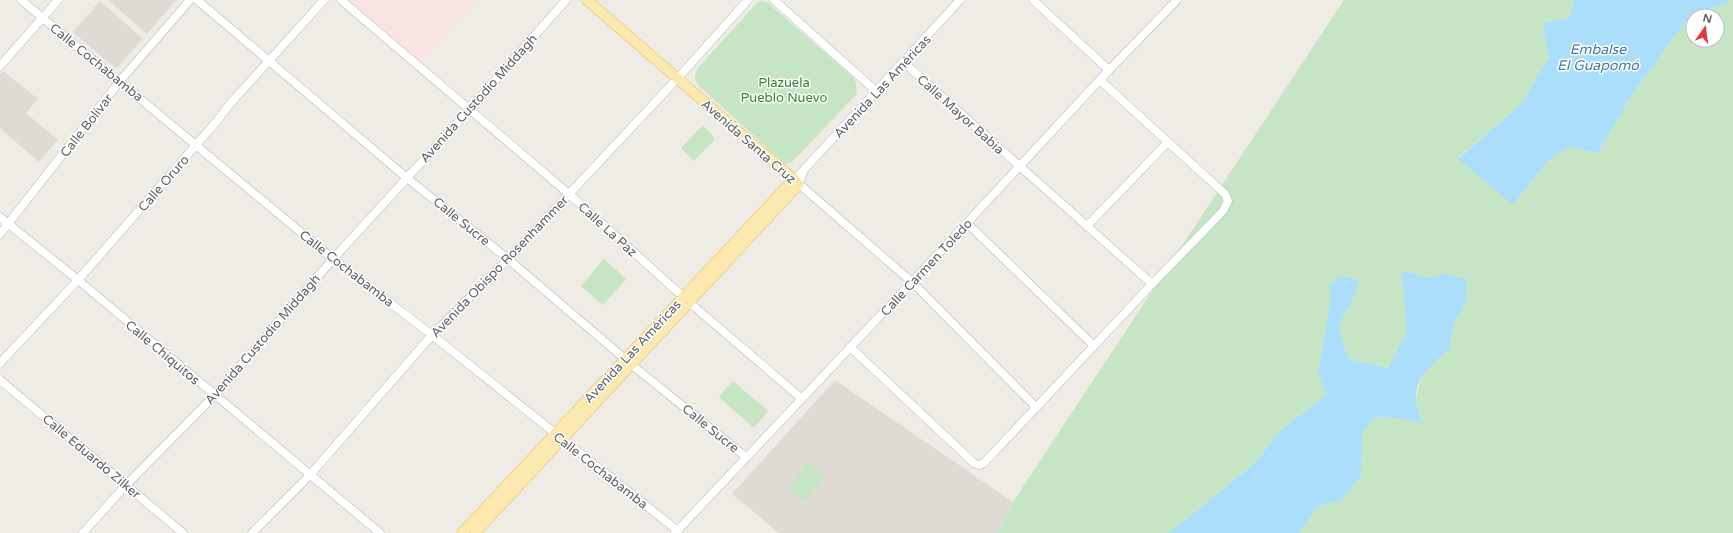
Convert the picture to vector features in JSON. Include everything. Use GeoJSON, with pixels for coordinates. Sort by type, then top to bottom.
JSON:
{"type":"FeatureCollection","features":[{"type":"Feature","properties":{"kind":"main road","name":"Avenida Santa Cruz"},"geometry":{"type":"LineString","coordinates":[[587,0],[796,181]]}},
{"type":"Feature","properties":{"kind":"main road","name":"Avenida Las Américas"},"geometry":{"type":"LineString","coordinates":[[462,533],[629,362],[796,181]]}},
{"type":"Feature","properties":{"kind":"main road","name":"Avenida Las Américas"},"geometry":{"type":"LineString","coordinates":[[475,533],[558,436]]}},
{"type":"Feature","properties":{"kind":"street","name":"Calle Cochabamba"},"geometry":{"type":"LineString","coordinates":[[21,0],[333,259],[432,335],[677,532]]}},
{"type":"Feature","properties":{"kind":"street"},"geometry":{"type":"LineString","coordinates":[[0,66],[58,0]]}},
{"type":"Feature","properties":{"kind":"street","name":"Calle Bolívar"},"geometry":{"type":"LineString","coordinates":[[0,234],[120,81],[190,0]]}},
{"type":"Feature","properties":{"kind":"street","name":"Calle Sucre"},"geometry":{"type":"LineString","coordinates":[[197,0],[407,178],[508,258],[629,362],[746,457]]}},
{"type":"Feature","properties":{"kind":"street","name":"Calle Oruro"},"geometry":{"type":"LineString","coordinates":[[0,363],[78,280],[229,105],[324,0]]}},
{"type":"Feature","properties":{"kind":"street","name":"Calle La Paz"},"geometry":{"type":"LineString","coordinates":[[341,0],[569,194],[687,300],[801,398]]}},
{"type":"Feature","properties":{"kind":"street","name":"Avenida Custodio Middagh"},"geometry":{"type":"LineString","coordinates":[[84,533],[126,485],[215,395],[333,259],[469,110],[566,0]]}},
{"type":"Feature","properties":{"kind":"street","name":"Avenida Obispo Rosenhammer"},"geometry":{"type":"LineString","coordinates":[[252,533],[310,475],[432,335],[569,194],[677,79],[748,0]]}},
{"type":"Feature","properties":{"kind":"street"},"geometry":{"type":"LineString","coordinates":[[774,0],[876,91]]}},
{"type":"Feature","properties":{"kind":"street","name":"Avenida Las Américas"},"geometry":{"type":"LineString","coordinates":[[796,181],[960,0]]}},
{"type":"Feature","properties":{"kind":"street"},"geometry":{"type":"LineString","coordinates":[[1033,0],[1109,70]]}},
{"type":"Feature","properties":{"kind":"street","name":"Calle Carmen Toledo"},"geometry":{"type":"LineString","coordinates":[[677,532],[801,398],[912,282],[1176,0]]}},
{"type":"Feature","properties":{"kind":"street","name":"Calle Mayor Babia"},"geometry":{"type":"LineString","coordinates":[[903,62],[1152,284]]}},
{"type":"Feature","properties":{"kind":"street"},"geometry":{"type":"LineString","coordinates":[[850,347],[974,463],[984,463],[1152,284],[1223,211],[1228,201],[1225,194],[1100,80]]}},
{"type":"Feature","properties":{"kind":"street"},"geometry":{"type":"LineString","coordinates":[[1087,226],[1168,142]]}},
{"type":"Feature","properties":{"kind":"street","name":"Avenida Santa Cruz"},"geometry":{"type":"LineString","coordinates":[[796,181],[912,282],[1036,407]]}},
{"type":"Feature","properties":{"kind":"street","name":"Calle Chiquitos"},"geometry":{"type":"LineString","coordinates":[[0,217],[78,280],[380,533]]}},
{"type":"Feature","properties":{"kind":"street"},"geometry":{"type":"LineString","coordinates":[[967,223],[1094,346]]}},
{"type":"Feature","properties":{"kind":"street","name":"Calle Eduardo Zilker"},"geometry":{"type":"LineString","coordinates":[[0,380],[183,533]]}},
{"type":"Feature","properties":{"kind":"shaded area"},"geometry":{"type":"Polygon","coordinates":[[[108,0],[176,0],[147,34],[108,0]]]}},
{"type":"Feature","properties":{"kind":"shaded area"},"geometry":{"type":"Polygon","coordinates":[[[348,0],[476,0],[420,63],[348,0]]]}},
{"type":"Feature","properties":{"kind":"shaded area"},"geometry":{"type":"Polygon","coordinates":[[[100,1],[143,39],[116,69],[73,32],[100,1]]]}},
{"type":"Feature","properties":{"kind":"shaded area"},"geometry":{"type":"Polygon","coordinates":[[[3,71],[38,99],[26,113],[58,140],[39,162],[0,128],[0,74],[3,71]]]}},
{"type":"Feature","properties":{"kind":"shaded area"},"geometry":{"type":"Polygon","coordinates":[[[835,380],[1013,502],[997,533],[779,533],[732,494],[835,380]]]}},
{"type":"Feature","properties":{"kind":"green space"},"geometry":{"type":"Polygon","coordinates":[[[1344,0],[1574,0],[1569,18],[1542,23],[1549,57],[1523,102],[1458,158],[1513,205],[1548,160],[1569,147],[1598,153],[1633,93],[1685,22],[1685,48],[1725,48],[1725,8],[1713,8],[1727,4],[1729,0],[1733,0],[1733,533],[1299,533],[1317,507],[1341,500],[1361,476],[1362,433],[1374,417],[1396,418],[1416,402],[1417,392],[1422,377],[1430,366],[1450,349],[1453,326],[1457,318],[1444,274],[1428,278],[1401,270],[1407,332],[1388,368],[1349,359],[1338,327],[1353,299],[1330,287],[1330,304],[1318,375],[1327,394],[1280,431],[1255,463],[1167,533],[997,533],[1013,502],[1344,0]]]}},
{"type":"Feature","properties":{"kind":"green space","name":"Plazuela Pueblo Nuevo"},"geometry":{"type":"Polygon","coordinates":[[[761,1],[767,2],[854,78],[856,84],[857,94],[791,163],[785,164],[698,85],[695,78],[698,68],[756,4],[761,1]]]}},
{"type":"Feature","properties":{"kind":"green space"},"geometry":{"type":"Polygon","coordinates":[[[703,125],[715,139],[694,161],[681,148],[703,125]]]}},
{"type":"Feature","properties":{"kind":"green space"},"geometry":{"type":"Polygon","coordinates":[[[604,259],[626,279],[603,305],[581,286],[604,259]]]}},
{"type":"Feature","properties":{"kind":"green space"},"geometry":{"type":"Polygon","coordinates":[[[733,381],[768,411],[754,428],[719,397],[733,381]]]}},
{"type":"Feature","properties":{"kind":"green space"},"geometry":{"type":"Polygon","coordinates":[[[808,462],[825,476],[805,502],[787,488],[808,462]]]}},
{"type":"Feature","properties":{"kind":"water","name":"Embalse El Guapomó"},"geometry":{"type":"Polygon","coordinates":[[[1574,0],[1729,0],[1727,4],[1713,8],[1685,8],[1685,22],[1633,93],[1598,153],[1569,147],[1548,160],[1513,205],[1458,159],[1523,102],[1549,57],[1542,23],[1569,18],[1574,0]]]}},
{"type":"Feature","properties":{"kind":"water"},"geometry":{"type":"Polygon","coordinates":[[[1401,270],[1428,278],[1444,274],[1467,279],[1466,300],[1453,326],[1450,349],[1431,365],[1421,378],[1418,385],[1416,392],[1416,404],[1422,423],[1396,418],[1374,417],[1362,434],[1361,476],[1341,500],[1317,507],[1299,533],[1167,533],[1255,463],[1280,431],[1327,394],[1318,375],[1330,304],[1330,287],[1339,276],[1359,280],[1353,299],[1338,327],[1349,359],[1388,368],[1407,332],[1401,270]]]}}]}
